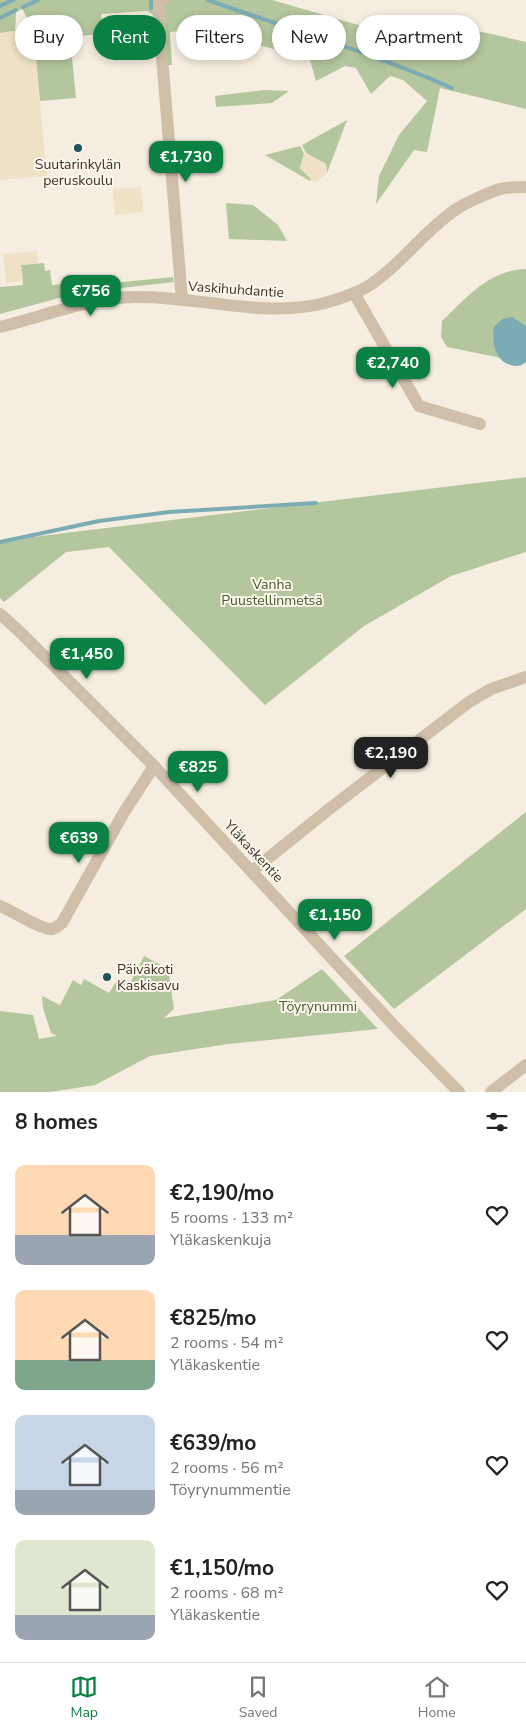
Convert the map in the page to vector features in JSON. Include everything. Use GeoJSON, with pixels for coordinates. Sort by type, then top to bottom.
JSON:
{"type":"FeatureCollection","features":[{"type":"Feature","properties":{"kind":"street"},"geometry":{"type":"LineString","coordinates":[[163,0],[159,5],[159,20],[182,300]]}},
{"type":"Feature","properties":{"kind":"street","name":"Vaskihuhdantie"},"geometry":{"type":"LineString","coordinates":[[0,326],[81,304],[132,297],[255,308],[292,308],[324,303],[354,293],[367,286],[390,269],[456,208],[499,189],[526,187]]}},
{"type":"Feature","properties":{"kind":"street"},"geometry":{"type":"LineString","coordinates":[[354,293],[419,406],[480,424]]}},
{"type":"Feature","properties":{"kind":"street","name":"Yläkaskentie"},"geometry":{"type":"LineString","coordinates":[[0,614],[154,766],[398,1030],[459,1092]]}},
{"type":"Feature","properties":{"kind":"street"},"geometry":{"type":"LineString","coordinates":[[252,872],[339,801],[470,702],[491,689],[526,677]]}},
{"type":"Feature","properties":{"kind":"street"},"geometry":{"type":"LineString","coordinates":[[0,906],[43,928],[52,929],[62,923],[124,814],[154,766]]}},
{"type":"Feature","properties":{"kind":"street"},"geometry":{"type":"LineString","coordinates":[[491,1092],[526,1066]]}},
{"type":"Feature","properties":{"kind":"green space"},"geometry":{"type":"Polygon","coordinates":[[[0,0],[272,0],[324,15],[272,15],[272,48],[262,46],[262,15],[176,15],[176,32],[170,32],[172,65],[166,65],[166,15],[153,15],[147,11],[93,15],[93,35],[83,36],[83,15],[25,15],[22,9],[16,12],[15,15],[15,32],[0,33],[0,0]]]}},
{"type":"Feature","properties":{"kind":"green space"},"geometry":{"type":"Polygon","coordinates":[[[346,21],[356,24],[356,60],[480,60],[480,32],[526,42],[526,109],[440,88],[427,152],[414,150],[376,204],[379,176],[399,135],[427,101],[403,80],[390,76],[371,94],[356,68],[345,66],[316,81],[310,60],[346,60],[346,21]]]}},
{"type":"Feature","properties":{"kind":"green space"},"geometry":{"type":"Polygon","coordinates":[[[36,60],[72,60],[76,98],[40,101],[36,60]]]}},
{"type":"Feature","properties":{"kind":"green space"},"geometry":{"type":"Polygon","coordinates":[[[264,90],[289,91],[272,103],[216,107],[215,96],[264,90]]]}},
{"type":"Feature","properties":{"kind":"green space"},"geometry":{"type":"Polygon","coordinates":[[[347,120],[327,173],[326,164],[306,153],[302,145],[347,120]]]}},
{"type":"Feature","properties":{"kind":"green space"},"geometry":{"type":"Polygon","coordinates":[[[300,146],[304,154],[300,168],[311,179],[310,181],[265,155],[300,146]]]}},
{"type":"Feature","properties":{"kind":"green space"},"geometry":{"type":"Polygon","coordinates":[[[226,203],[253,205],[278,225],[287,241],[229,239],[226,203]]]}},
{"type":"Feature","properties":{"kind":"green space"},"geometry":{"type":"Polygon","coordinates":[[[44,263],[45,271],[50,270],[52,285],[72,283],[72,287],[173,277],[174,282],[77,293],[0,314],[0,287],[23,285],[21,265],[44,263]]]}},
{"type":"Feature","properties":{"kind":"green space"},"geometry":{"type":"Polygon","coordinates":[[[526,269],[526,363],[447,347],[441,337],[442,321],[480,286],[501,274],[526,269]]]}},
{"type":"Feature","properties":{"kind":"green space","name":"Vanha Puustellinmetsä"},"geometry":{"type":"Polygon","coordinates":[[[526,477],[526,552],[451,576],[364,626],[265,705],[109,547],[66,552],[4,602],[0,598],[0,541],[526,477]]]}},
{"type":"Feature","properties":{"kind":"green space"},"geometry":{"type":"Polygon","coordinates":[[[526,812],[526,909],[394,1009],[344,956],[526,812]]]}},
{"type":"Feature","properties":{"kind":"green space","name":"Töyrynummi"},"geometry":{"type":"Polygon","coordinates":[[[144,956],[168,969],[174,1009],[164,1018],[276,1000],[322,969],[378,1029],[228,1044],[150,1056],[95,1085],[50,1092],[0,1092],[0,1011],[33,1015],[39,1039],[57,1036],[51,1033],[43,1008],[42,996],[60,1005],[73,980],[81,985],[84,979],[109,993],[117,980],[129,985],[144,956]]]}},
{"type":"Feature","properties":{"kind":"shaded area"},"geometry":{"type":"Polygon","coordinates":[[[15,31],[15,60],[36,60],[47,176],[0,180],[0,33],[15,31]]]}},
{"type":"Feature","properties":{"kind":"shaded area"},"geometry":{"type":"Polygon","coordinates":[[[306,153],[326,164],[327,173],[315,183],[300,168],[306,153]]]}},
{"type":"Feature","properties":{"kind":"shaded area"},"geometry":{"type":"Polygon","coordinates":[[[141,187],[143,212],[115,215],[113,189],[141,187]]]}},
{"type":"Feature","properties":{"kind":"shaded area"},"geometry":{"type":"Polygon","coordinates":[[[37,251],[38,263],[21,265],[23,281],[6,283],[3,254],[37,251]]]}},
{"type":"Feature","properties":{"kind":"water"},"geometry":{"type":"Polygon","coordinates":[[[512,317],[526,326],[526,362],[517,366],[505,363],[501,359],[495,350],[493,338],[494,327],[502,319],[512,317]]]}},
{"type":"Feature","properties":{"kind":"waterway"},"geometry":{"type":"LineString","coordinates":[[0,6],[13,0]]}},
{"type":"Feature","properties":{"kind":"waterway"},"geometry":{"type":"LineString","coordinates":[[23,7],[38,0]]}},
{"type":"Feature","properties":{"kind":"waterway"},"geometry":{"type":"LineString","coordinates":[[151,0],[151,8]]}},
{"type":"Feature","properties":{"kind":"waterway"},"geometry":{"type":"LineString","coordinates":[[208,0],[361,52],[452,88]]}},
{"type":"Feature","properties":{"kind":"waterway"},"geometry":{"type":"LineString","coordinates":[[0,18],[16,10]]}},
{"type":"Feature","properties":{"kind":"waterway"},"geometry":{"type":"LineString","coordinates":[[0,542],[99,521],[169,512],[316,503]]}},
{"type":"Feature","properties":{"kind":"place","name":"Suutarinkylän peruskoulu"},"geometry":{"type":"Point","coordinates":[78,148]}},
{"type":"Feature","properties":{"kind":"place","name":"Päiväkoti Kaskisavu"},"geometry":{"type":"Point","coordinates":[107,977]}}]}
